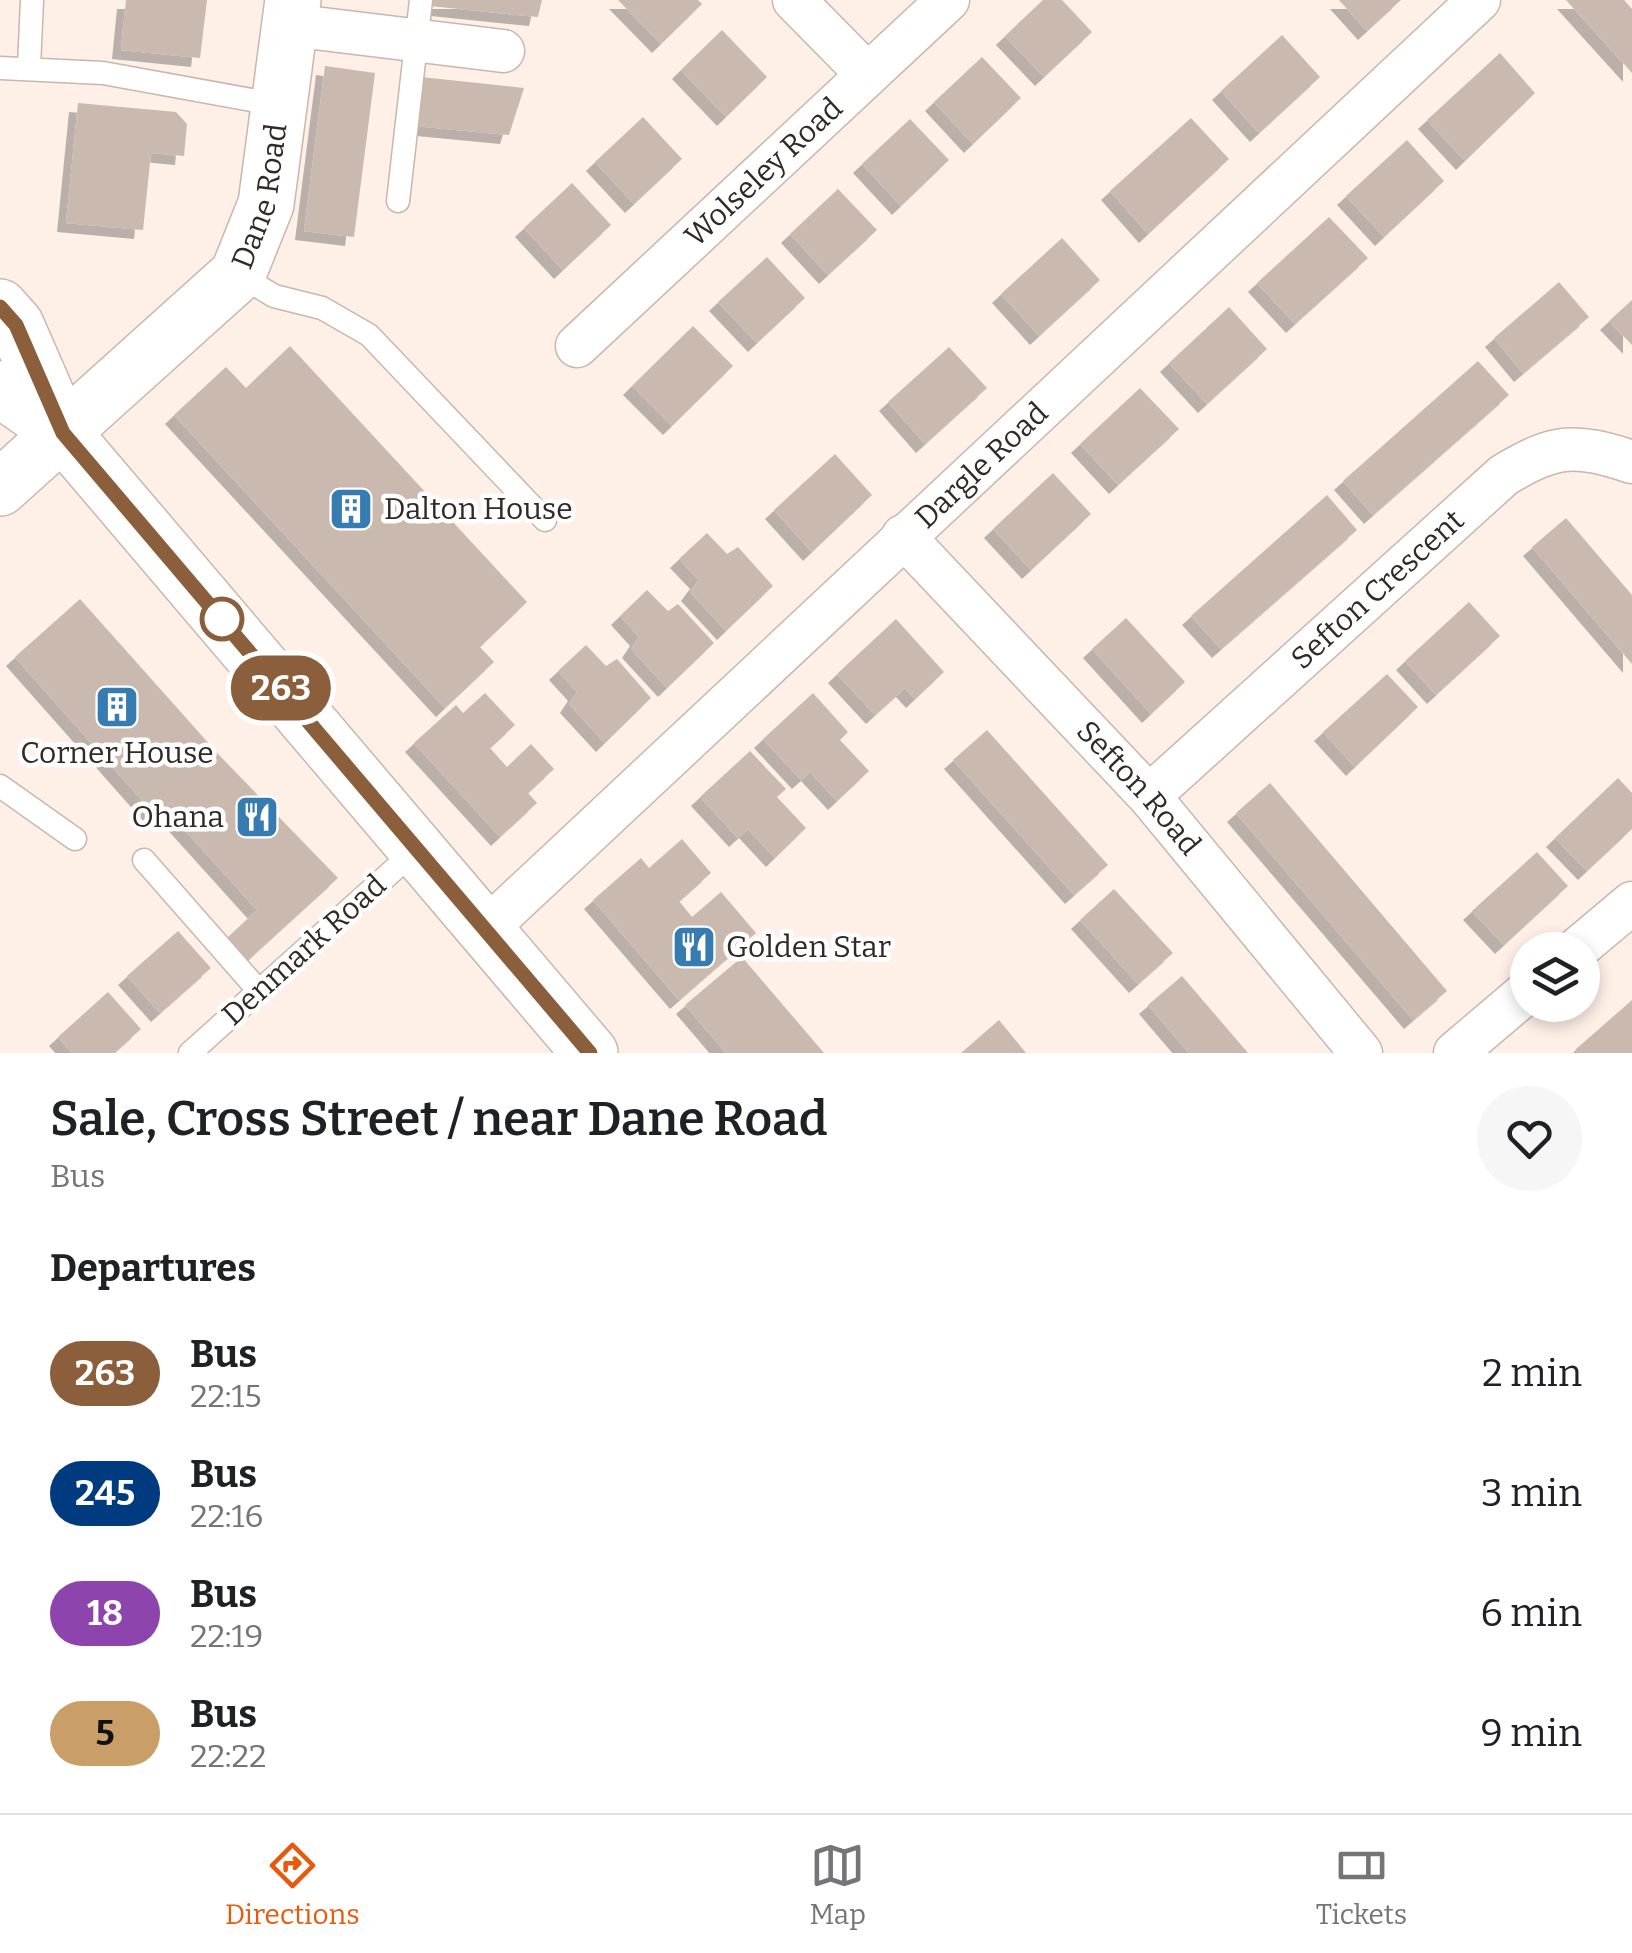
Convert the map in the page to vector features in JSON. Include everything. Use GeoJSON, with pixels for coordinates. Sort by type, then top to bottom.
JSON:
{"type":"FeatureCollection","features":[{"type":"Feature","properties":{"kind":"main road","name":"Dane Road"},"geometry":{"type":"LineString","coordinates":[[0,488],[238,274],[266,204],[291,13]]}},
{"type":"Feature","properties":{"kind":"main road"},"geometry":{"type":"LineString","coordinates":[[0,307],[16,325],[63,433]]}},
{"type":"Feature","properties":{"kind":"main road"},"geometry":{"type":"LineString","coordinates":[[0,389],[63,433],[590,1053]]}},
{"type":"Feature","properties":{"kind":"street"},"geometry":{"type":"LineString","coordinates":[[794,0],[867,74]]}},
{"type":"Feature","properties":{"kind":"street","name":"Wolseley Road"},"geometry":{"type":"LineString","coordinates":[[577,346],[948,0]]}},
{"type":"Feature","properties":{"kind":"street","name":"Dargle Road"},"geometry":{"type":"LineString","coordinates":[[485,930],[1479,0]]}},
{"type":"Feature","properties":{"kind":"street"},"geometry":{"type":"LineString","coordinates":[[291,13],[418,20],[503,51]]}},
{"type":"Feature","properties":{"kind":"street","name":"Sefton Crescent"},"geometry":{"type":"LineString","coordinates":[[1149,796],[1504,476],[1544,452],[1592,448],[1632,462]]}},
{"type":"Feature","properties":{"kind":"street","name":"Sefton Road"},"geometry":{"type":"LineString","coordinates":[[903,536],[1149,796],[1361,1053]]}},
{"type":"Feature","properties":{"kind":"street"},"geometry":{"type":"LineString","coordinates":[[1597,932],[1632,903]]}},
{"type":"Feature","properties":{"kind":"street"},"geometry":{"type":"LineString","coordinates":[[1455,1053],[1510,1006]]}},
{"type":"Feature","properties":{"kind":"lane"},"geometry":{"type":"LineString","coordinates":[[29,67],[32,0]]}},
{"type":"Feature","properties":{"kind":"lane"},"geometry":{"type":"LineString","coordinates":[[398,201],[418,20]]}},
{"type":"Feature","properties":{"kind":"lane"},"geometry":{"type":"LineString","coordinates":[[0,68],[103,73],[279,104]]}},
{"type":"Feature","properties":{"kind":"lane"},"geometry":{"type":"LineString","coordinates":[[238,274],[274,296],[322,308],[368,335],[545,520]]}},
{"type":"Feature","properties":{"kind":"lane"},"geometry":{"type":"LineString","coordinates":[[0,786],[75,840]]}},
{"type":"Feature","properties":{"kind":"lane","name":"Denmark Road"},"geometry":{"type":"LineString","coordinates":[[190,1053],[419,848]]}},
{"type":"Feature","properties":{"kind":"lane"},"geometry":{"type":"LineString","coordinates":[[144,860],[259,990]]}},
{"type":"Feature","properties":{"kind":"building"},"geometry":{"type":"Polygon","coordinates":[[[126,0],[207,0],[200,58],[121,50],[126,0]]]}},
{"type":"Feature","properties":{"kind":"building"},"geometry":{"type":"Polygon","coordinates":[[[431,0],[542,0],[538,17],[430,6],[431,0]]]}},
{"type":"Feature","properties":{"kind":"building"},"geometry":{"type":"Polygon","coordinates":[[[618,0],[698,0],[702,4],[661,44],[618,0]]]}},
{"type":"Feature","properties":{"kind":"building"},"geometry":{"type":"Polygon","coordinates":[[[1043,0],[1062,0],[1092,32],[1044,77],[1005,36],[1043,0]]]}},
{"type":"Feature","properties":{"kind":"building"},"geometry":{"type":"Polygon","coordinates":[[[1339,0],[1401,0],[1367,31],[1339,0]]]}},
{"type":"Feature","properties":{"kind":"building"},"geometry":{"type":"Polygon","coordinates":[[[1566,0],[1624,0],[1632,9],[1632,73],[1566,0]]]}},
{"type":"Feature","properties":{"kind":"building"},"geometry":{"type":"Polygon","coordinates":[[[722,30],[767,77],[726,117],[681,70],[722,30]]]}},
{"type":"Feature","properties":{"kind":"building"},"geometry":{"type":"Polygon","coordinates":[[[1282,35],[1320,77],[1259,133],[1221,91],[1282,35]]]}},
{"type":"Feature","properties":{"kind":"building"},"geometry":{"type":"Polygon","coordinates":[[[1500,53],[1535,93],[1465,161],[1427,120],[1500,53]]]}},
{"type":"Feature","properties":{"kind":"building"},"geometry":{"type":"Polygon","coordinates":[[[982,57],[1021,98],[973,144],[934,102],[982,57]]]}},
{"type":"Feature","properties":{"kind":"building"},"geometry":{"type":"Polygon","coordinates":[[[325,66],[375,73],[354,237],[304,231],[325,66]]]}},
{"type":"Feature","properties":{"kind":"building"},"geometry":{"type":"Polygon","coordinates":[[[421,77],[524,88],[509,135],[415,126],[421,77]]]}},
{"type":"Feature","properties":{"kind":"building"},"geometry":{"type":"Polygon","coordinates":[[[78,103],[176,112],[187,124],[184,156],[151,153],[143,230],[66,223],[78,103]]]}},
{"type":"Feature","properties":{"kind":"building"},"geometry":{"type":"Polygon","coordinates":[[[643,117],[682,159],[634,204],[595,162],[643,117]]]}},
{"type":"Feature","properties":{"kind":"building"},"geometry":{"type":"Polygon","coordinates":[[[1191,118],[1229,159],[1148,234],[1110,191],[1191,118]]]}},
{"type":"Feature","properties":{"kind":"building"},"geometry":{"type":"Polygon","coordinates":[[[910,119],[949,160],[901,206],[862,164],[910,119]]]}},
{"type":"Feature","properties":{"kind":"building"},"geometry":{"type":"Polygon","coordinates":[[[1407,140],[1444,181],[1384,237],[1346,196],[1407,140]]]}},
{"type":"Feature","properties":{"kind":"building"},"geometry":{"type":"Polygon","coordinates":[[[572,183],[611,225],[563,270],[524,228],[572,183]]]}},
{"type":"Feature","properties":{"kind":"building"},"geometry":{"type":"Polygon","coordinates":[[[838,189],[877,230],[828,275],[790,234],[838,189]]]}},
{"type":"Feature","properties":{"kind":"building"},"geometry":{"type":"Polygon","coordinates":[[[1329,217],[1368,258],[1295,324],[1257,283],[1329,217]]]}},
{"type":"Feature","properties":{"kind":"building"},"geometry":{"type":"Polygon","coordinates":[[[1062,238],[1100,280],[1039,336],[1001,294],[1062,238]]]}},
{"type":"Feature","properties":{"kind":"building"},"geometry":{"type":"Polygon","coordinates":[[[767,257],[805,298],[757,343],[718,302],[767,257]]]}},
{"type":"Feature","properties":{"kind":"building"},"geometry":{"type":"Polygon","coordinates":[[[1559,282],[1589,317],[1523,373],[1494,338],[1559,282]]]}},
{"type":"Feature","properties":{"kind":"building"},"geometry":{"type":"Polygon","coordinates":[[[1632,300],[1632,345],[1609,321],[1632,300]]]}},
{"type":"Feature","properties":{"kind":"building"},"geometry":{"type":"Polygon","coordinates":[[[1229,307],[1267,349],[1207,404],[1169,363],[1229,307]]]}},
{"type":"Feature","properties":{"kind":"building"},"geometry":{"type":"Polygon","coordinates":[[[693,326],[733,366],[672,426],[632,386],[693,326]]]}},
{"type":"Feature","properties":{"kind":"building","name":"Dalton House"},"geometry":{"type":"Polygon","coordinates":[[[290,346],[527,602],[480,647],[494,662],[445,708],[174,415],[226,367],[246,388],[290,346]]]}},
{"type":"Feature","properties":{"kind":"building"},"geometry":{"type":"Polygon","coordinates":[[[949,347],[987,388],[925,444],[888,402],[949,347]]]}},
{"type":"Feature","properties":{"kind":"building"},"geometry":{"type":"Polygon","coordinates":[[[1478,361],[1509,395],[1373,515],[1343,481],[1478,361]]]}},
{"type":"Feature","properties":{"kind":"building"},"geometry":{"type":"Polygon","coordinates":[[[1140,388],[1179,429],[1118,485],[1080,444],[1140,388]]]}},
{"type":"Feature","properties":{"kind":"building"},"geometry":{"type":"Polygon","coordinates":[[[835,454],[872,495],[812,552],[774,510],[835,454]]]}},
{"type":"Feature","properties":{"kind":"building"},"geometry":{"type":"Polygon","coordinates":[[[1053,473],[1091,514],[1031,570],[993,529],[1053,473]]]}},
{"type":"Feature","properties":{"kind":"building"},"geometry":{"type":"Polygon","coordinates":[[[1327,495],[1357,530],[1221,649],[1191,616],[1327,495]]]}},
{"type":"Feature","properties":{"kind":"building"},"geometry":{"type":"Polygon","coordinates":[[[1566,518],[1632,595],[1632,664],[1532,547],[1566,518]]]}},
{"type":"Feature","properties":{"kind":"building"},"geometry":{"type":"Polygon","coordinates":[[[707,533],[727,554],[738,547],[773,586],[726,631],[690,592],[699,580],[679,559],[707,533]]]}},
{"type":"Feature","properties":{"kind":"building"},"geometry":{"type":"Polygon","coordinates":[[[647,590],[668,611],[678,604],[714,643],[667,688],[631,649],[639,637],[620,616],[647,590]]]}},
{"type":"Feature","properties":{"kind":"building"},"geometry":{"type":"Polygon","coordinates":[[[80,599],[220,756],[338,878],[247,961],[227,938],[257,910],[164,807],[155,815],[15,657],[80,599]]]}},
{"type":"Feature","properties":{"kind":"building"},"geometry":{"type":"Polygon","coordinates":[[[1469,602],[1500,636],[1436,695],[1405,661],[1469,602]]]}},
{"type":"Feature","properties":{"kind":"building"},"geometry":{"type":"Polygon","coordinates":[[[1126,618],[1185,682],[1151,714],[1092,649],[1126,618]]]}},
{"type":"Feature","properties":{"kind":"building"},"geometry":{"type":"Polygon","coordinates":[[[896,619],[944,672],[915,699],[905,688],[875,715],[837,674],[896,619]]]}},
{"type":"Feature","properties":{"kind":"building"},"geometry":{"type":"Polygon","coordinates":[[[586,645],[606,666],[617,659],[651,698],[605,743],[569,704],[577,692],[558,671],[586,645]]]}},
{"type":"Feature","properties":{"kind":"building"},"geometry":{"type":"Polygon","coordinates":[[[1387,674],[1418,707],[1355,767],[1323,732],[1387,674]]]}},
{"type":"Feature","properties":{"kind":"building"},"geometry":{"type":"Polygon","coordinates":[[[485,693],[515,725],[490,748],[507,767],[531,744],[554,769],[528,793],[537,803],[500,837],[414,743],[456,705],[463,713],[485,693]]]}},
{"type":"Feature","properties":{"kind":"building"},"geometry":{"type":"Polygon","coordinates":[[[813,693],[848,732],[840,740],[869,771],[837,801],[810,772],[801,780],[763,739],[813,693]]]}},
{"type":"Feature","properties":{"kind":"building"},"geometry":{"type":"Polygon","coordinates":[[[987,730],[1108,865],[1074,895],[953,760],[987,730]]]}},
{"type":"Feature","properties":{"kind":"building"},"geometry":{"type":"Polygon","coordinates":[[[750,751],[786,789],[777,797],[806,828],[775,858],[748,829],[738,838],[700,797],[750,751]]]}},
{"type":"Feature","properties":{"kind":"building"},"geometry":{"type":"Polygon","coordinates":[[[1618,778],[1632,793],[1632,829],[1587,871],[1555,838],[1618,778]]]}},
{"type":"Feature","properties":{"kind":"building"},"geometry":{"type":"Polygon","coordinates":[[[1270,783],[1447,991],[1413,1020],[1236,813],[1270,783]]]}},
{"type":"Feature","properties":{"kind":"building"},"geometry":{"type":"Polygon","coordinates":[[[682,839],[711,873],[679,901],[692,917],[721,892],[756,933],[679,1000],[593,900],[641,858],[649,868],[682,839]]]}},
{"type":"Feature","properties":{"kind":"building"},"geometry":{"type":"Polygon","coordinates":[[[1537,852],[1568,886],[1518,932],[1510,932],[1510,939],[1504,945],[1472,911],[1537,852]]]}},
{"type":"Feature","properties":{"kind":"building"},"geometry":{"type":"Polygon","coordinates":[[[1114,889],[1173,953],[1138,984],[1080,920],[1114,889]]]}},
{"type":"Feature","properties":{"kind":"building"},"geometry":{"type":"Polygon","coordinates":[[[178,931],[211,968],[160,1013],[127,976],[178,931]]]}},
{"type":"Feature","properties":{"kind":"building"},"geometry":{"type":"Polygon","coordinates":[[[742,957],[824,1053],[726,1053],[685,1005],[742,957]]]}},
{"type":"Feature","properties":{"kind":"building"},"geometry":{"type":"Polygon","coordinates":[[[1182,976],[1248,1053],[1189,1053],[1148,1005],[1182,976]]]}},
{"type":"Feature","properties":{"kind":"building"},"geometry":{"type":"Polygon","coordinates":[[[108,992],[141,1029],[114,1053],[72,1053],[58,1037],[108,992]]]}},
{"type":"Feature","properties":{"kind":"building"},"geometry":{"type":"Polygon","coordinates":[[[1632,1000],[1632,1053],[1575,1050],[1632,1000]]]}},
{"type":"Feature","properties":{"kind":"building"},"geometry":{"type":"Polygon","coordinates":[[[999,1020],[1026,1053],[961,1053],[999,1020]]]}},
{"type":"Feature","properties":{"kind":"bus line","name":"263"},"geometry":{"type":"LineString","coordinates":[[0,307],[16,325],[63,433],[590,1053]]}},
{"type":"Feature","properties":{"kind":"place","name":"Dalton House"},"geometry":{"type":"Point","coordinates":[351,509]}},
{"type":"Feature","properties":{"kind":"place","name":"Corner House"},"geometry":{"type":"Point","coordinates":[117,707]}},
{"type":"Feature","properties":{"kind":"place","name":"Ohana"},"geometry":{"type":"Point","coordinates":[257,817]}},
{"type":"Feature","properties":{"kind":"place","name":"Golden Star"},"geometry":{"type":"Point","coordinates":[694,947]}}]}
